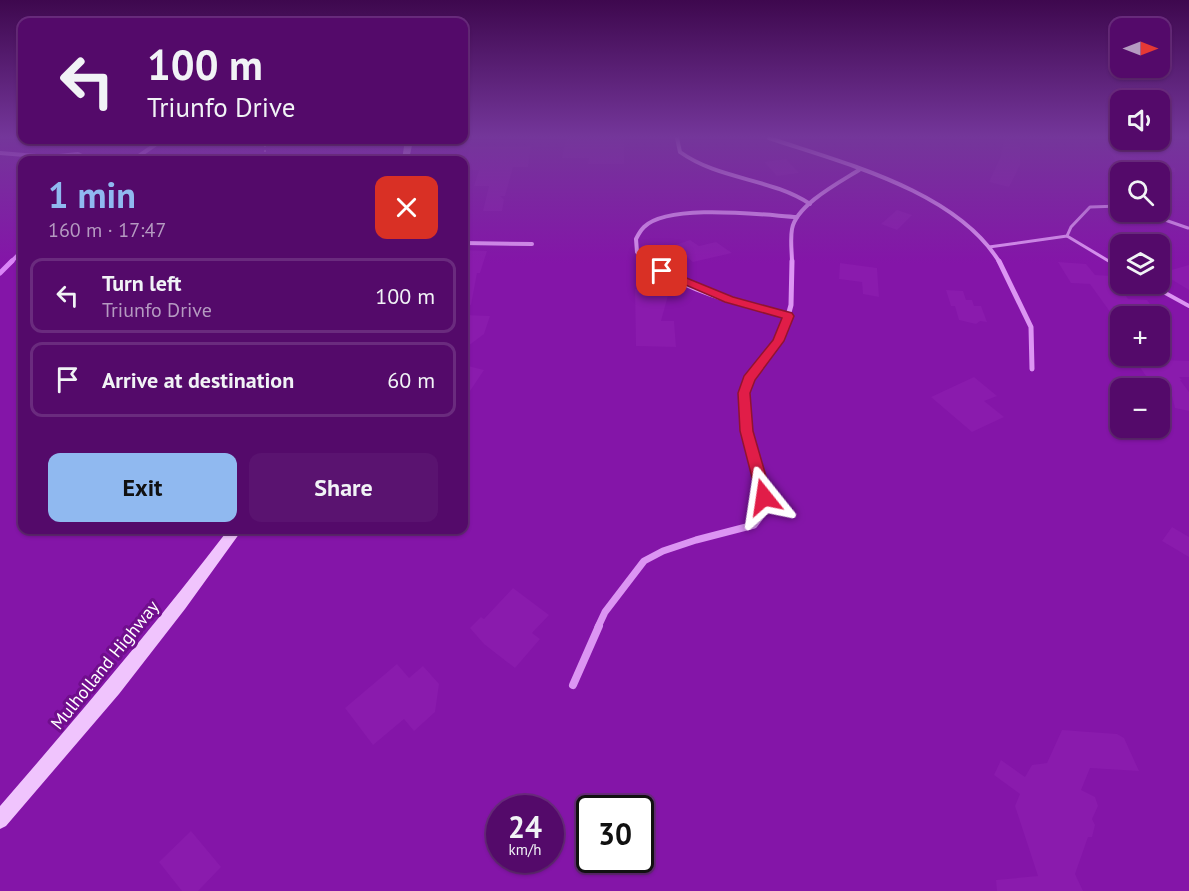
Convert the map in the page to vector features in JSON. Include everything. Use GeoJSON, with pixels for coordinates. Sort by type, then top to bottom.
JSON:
{"type":"FeatureCollection","features":[{"type":"Feature","properties":{"kind":"main road","name":"Mulholland Highway"},"geometry":{"type":"LineString","coordinates":[[1,816],[113,688],[232,534]]}},
{"type":"Feature","properties":{"kind":"street"},"geometry":{"type":"LineString","coordinates":[[745,180],[771,187],[810,204]]}},
{"type":"Feature","properties":{"kind":"street"},"geometry":{"type":"LineString","coordinates":[[573,685],[605,612],[644,561],[663,551],[754,525],[764,512],[764,497],[747,431],[744,393],[749,379],[778,341],[788,316],[791,305],[792,227],[810,204],[845,180]]}},
{"type":"Feature","properties":{"kind":"street"},"geometry":{"type":"LineString","coordinates":[[886,180],[928,200],[964,223],[989,247],[1005,272],[1025,313],[1032,333],[1032,369]]}},
{"type":"Feature","properties":{"kind":"street"},"geometry":{"type":"LineString","coordinates":[[788,316],[729,299],[677,279],[647,263],[637,254],[635,242],[638,232],[654,221],[670,216],[697,213],[745,213],[797,218]]}},
{"type":"Feature","properties":{"kind":"street"},"geometry":{"type":"LineString","coordinates":[[468,243],[532,244]]}},
{"type":"Feature","properties":{"kind":"lane"},"geometry":{"type":"LineString","coordinates":[[1067,236],[1071,227],[1090,207],[1110,206]]}},
{"type":"Feature","properties":{"kind":"lane"},"geometry":{"type":"LineString","coordinates":[[1170,222],[1188,228]]}},
{"type":"Feature","properties":{"kind":"lane"},"geometry":{"type":"LineString","coordinates":[[989,247],[1067,236],[1110,261]]}},
{"type":"Feature","properties":{"kind":"lane"},"geometry":{"type":"LineString","coordinates":[[1167,294],[1189,306]]}},
{"type":"Feature","properties":{"kind":"shaded area"},"geometry":{"type":"Polygon","coordinates":[[[0,180],[18,180],[18,534],[468,534],[468,180],[1110,180],[1110,222],[1170,222],[1170,180],[1189,180],[1189,891],[0,891],[0,180]]]}},
{"type":"Feature","properties":{"kind":"building"},"geometry":{"type":"Polygon","coordinates":[[[476,180],[510,180],[505,196],[500,196],[504,200],[502,211],[483,211],[489,186],[474,186],[476,180]]]}},
{"type":"Feature","properties":{"kind":"building"},"geometry":{"type":"Polygon","coordinates":[[[990,180],[1013,180],[1009,187],[989,182],[990,180]]]}},
{"type":"Feature","properties":{"kind":"building"},"geometry":{"type":"Polygon","coordinates":[[[897,210],[912,215],[897,230],[881,224],[897,210]]]}},
{"type":"Feature","properties":{"kind":"building"},"geometry":{"type":"Polygon","coordinates":[[[690,240],[699,246],[716,242],[732,253],[693,262],[673,246],[690,240]]]}},
{"type":"Feature","properties":{"kind":"building"},"geometry":{"type":"Polygon","coordinates":[[[468,250],[487,251],[480,273],[477,273],[471,305],[468,305],[468,250]]]}},
{"type":"Feature","properties":{"kind":"building"},"geometry":{"type":"Polygon","coordinates":[[[1058,262],[1086,264],[1095,275],[1110,276],[1110,294],[1125,294],[1128,299],[1147,300],[1152,306],[1110,306],[1110,312],[1090,284],[1071,283],[1058,262]]]}},
{"type":"Feature","properties":{"kind":"building"},"geometry":{"type":"Polygon","coordinates":[[[840,263],[877,268],[879,297],[863,294],[862,282],[839,279],[840,263]]]}},
{"type":"Feature","properties":{"kind":"building"},"geometry":{"type":"Polygon","coordinates":[[[1189,265],[1189,290],[1170,278],[1170,270],[1189,265]]]}},
{"type":"Feature","properties":{"kind":"building"},"geometry":{"type":"Polygon","coordinates":[[[635,289],[669,292],[661,321],[674,321],[676,347],[636,346],[635,289]]]}},
{"type":"Feature","properties":{"kind":"building"},"geometry":{"type":"Polygon","coordinates":[[[946,290],[963,291],[966,300],[972,300],[974,306],[981,306],[987,322],[980,321],[976,324],[959,320],[955,306],[951,306],[946,290]]]}},
{"type":"Feature","properties":{"kind":"building"},"geometry":{"type":"Polygon","coordinates":[[[468,315],[490,316],[484,334],[468,346],[468,315]]]}},
{"type":"Feature","properties":{"kind":"building"},"geometry":{"type":"Polygon","coordinates":[[[1170,360],[1189,361],[1189,377],[1179,377],[1189,392],[1189,411],[1175,408],[1170,378],[1148,378],[1139,366],[1170,366],[1170,360]]]}},
{"type":"Feature","properties":{"kind":"building"},"geometry":{"type":"Polygon","coordinates":[[[468,366],[484,370],[468,394],[468,366]]]}},
{"type":"Feature","properties":{"kind":"building"},"geometry":{"type":"Polygon","coordinates":[[[974,377],[997,396],[984,401],[1004,417],[972,432],[931,397],[974,377]]]}},
{"type":"Feature","properties":{"kind":"building"},"geometry":{"type":"Polygon","coordinates":[[[1172,527],[1189,537],[1189,557],[1162,541],[1172,527]]]}},
{"type":"Feature","properties":{"kind":"building"},"geometry":{"type":"Polygon","coordinates":[[[513,588],[549,615],[532,633],[540,639],[515,668],[484,644],[470,628],[481,617],[484,619],[513,588]]]}},
{"type":"Feature","properties":{"kind":"building"},"geometry":{"type":"Polygon","coordinates":[[[397,664],[409,678],[423,666],[439,684],[435,712],[414,731],[404,719],[373,745],[345,708],[397,664]]]}},
{"type":"Feature","properties":{"kind":"building"},"geometry":{"type":"Polygon","coordinates":[[[1062,730],[1117,734],[1124,738],[1139,771],[1090,768],[1081,790],[1095,797],[1098,806],[1092,819],[1095,825],[1092,837],[1088,837],[1075,874],[1083,891],[997,891],[996,880],[1038,876],[1015,806],[1020,794],[994,775],[1001,760],[1025,777],[1032,765],[1047,763],[1062,730]]]}},
{"type":"Feature","properties":{"kind":"building"},"geometry":{"type":"Polygon","coordinates":[[[191,831],[221,867],[198,891],[182,891],[159,862],[191,831]]]}},
{"type":"Feature","properties":{"kind":"waterway"},"geometry":{"type":"LineString","coordinates":[[0,273],[18,255]]}},
{"type":"Feature","properties":{"kind":"route"},"geometry":{"type":"LineString","coordinates":[[662,271],[729,299],[788,316],[786,326],[778,341],[749,379],[744,393],[747,431],[764,497]]}}]}
